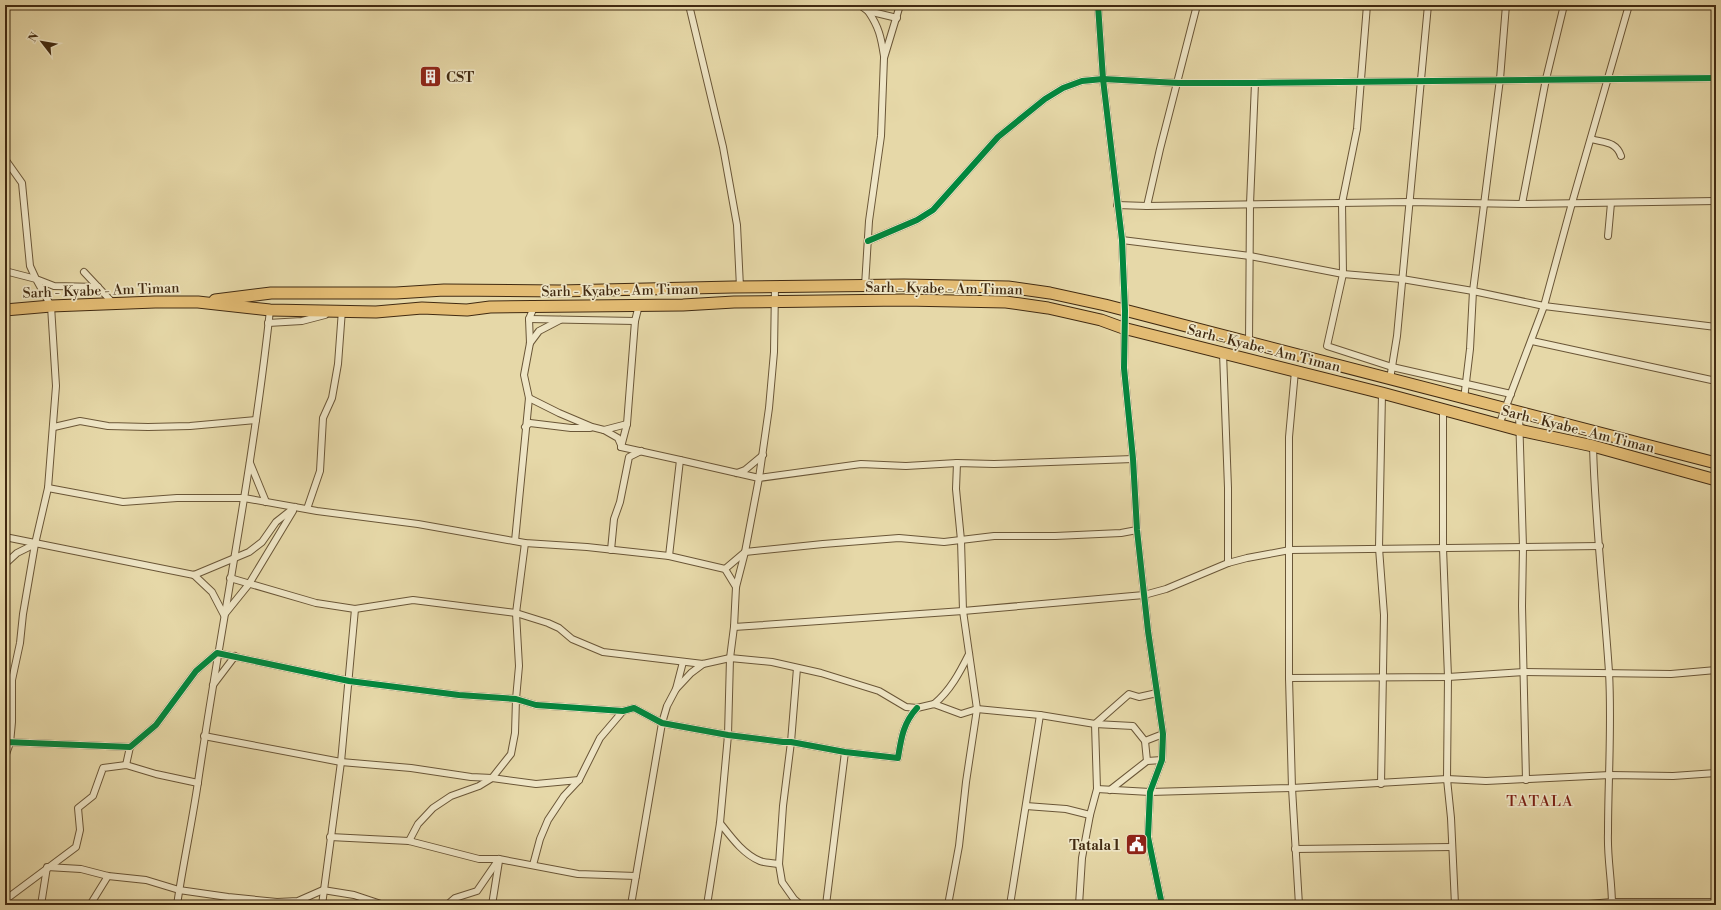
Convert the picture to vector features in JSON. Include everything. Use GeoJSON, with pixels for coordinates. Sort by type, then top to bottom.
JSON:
{"type":"FeatureCollection","features":[{"type":"Feature","properties":{"kind":"highway","name":"Sarh - Kyabe - Am Timan"},"geometry":{"type":"LineString","coordinates":[[5,310],[51,306],[198,302],[271,292],[396,293],[444,290],[560,291],[775,286],[1008,287],[1050,293],[1124,311],[1716,463]]}},
{"type":"Feature","properties":{"kind":"highway","name":"Sarh - Kyabe - Am Timan"},"geometry":{"type":"LineString","coordinates":[[198,302],[270,310],[342,310],[376,312],[422,308],[466,310],[490,307],[775,302],[904,300],[1006,302],[1048,308],[1101,320],[1123,328],[1382,393],[1499,425],[1593,446],[1716,480]]}},
{"type":"Feature","properties":{"kind":"street"},"geometry":{"type":"LineString","coordinates":[[689,5],[722,147],[737,225],[740,287]]}},
{"type":"Feature","properties":{"kind":"street"},"geometry":{"type":"LineString","coordinates":[[860,5],[868,11],[877,24],[881,35],[884,58],[881,136],[868,241],[865,286]]}},
{"type":"Feature","properties":{"kind":"street"},"geometry":{"type":"LineString","coordinates":[[884,58],[900,5]]}},
{"type":"Feature","properties":{"kind":"street"},"geometry":{"type":"LineString","coordinates":[[1098,5],[1103,79],[1122,240],[1124,368],[1133,458],[1137,530],[1148,632],[1163,734],[1162,760],[1150,792],[1148,837],[1162,905]]}},
{"type":"Feature","properties":{"kind":"street"},"geometry":{"type":"LineString","coordinates":[[1147,206],[1197,5]]}},
{"type":"Feature","properties":{"kind":"street"},"geometry":{"type":"LineString","coordinates":[[1367,5],[1357,129],[1342,203],[1343,274],[1327,346],[1392,367],[1511,394]]}},
{"type":"Feature","properties":{"kind":"street"},"geometry":{"type":"LineString","coordinates":[[1390,379],[1397,336],[1428,5]]}},
{"type":"Feature","properties":{"kind":"street"},"geometry":{"type":"LineString","coordinates":[[1464,399],[1470,349],[1473,291],[1500,79],[1506,5]]}},
{"type":"Feature","properties":{"kind":"street"},"geometry":{"type":"LineString","coordinates":[[1522,204],[1546,79],[1564,5]]}},
{"type":"Feature","properties":{"kind":"street"},"geometry":{"type":"LineString","coordinates":[[1499,425],[1544,306],[1590,139],[1630,5]]}},
{"type":"Feature","properties":{"kind":"street"},"geometry":{"type":"LineString","coordinates":[[868,11],[897,18]]}},
{"type":"Feature","properties":{"kind":"street"},"geometry":{"type":"LineString","coordinates":[[868,241],[917,220],[933,210],[998,137],[1045,99],[1063,88],[1082,81],[1103,79],[1178,83],[1255,83],[1500,79],[1716,78]]}},
{"type":"Feature","properties":{"kind":"street"},"geometry":{"type":"LineString","coordinates":[[1249,344],[1248,303],[1250,204],[1255,83]]}},
{"type":"Feature","properties":{"kind":"street"},"geometry":{"type":"LineString","coordinates":[[1590,139],[1614,145],[1619,150],[1621,156]]}},
{"type":"Feature","properties":{"kind":"street"},"geometry":{"type":"LineString","coordinates":[[5,158],[22,183],[30,266],[51,306],[56,386],[54,427],[48,488],[34,544],[20,643],[12,680],[12,722],[5,757]]}},
{"type":"Feature","properties":{"kind":"street"},"geometry":{"type":"LineString","coordinates":[[1117,204],[1147,206],[1409,202],[1572,204],[1716,201]]}},
{"type":"Feature","properties":{"kind":"street"},"geometry":{"type":"LineString","coordinates":[[1608,236],[1611,203]]}},
{"type":"Feature","properties":{"kind":"street"},"geometry":{"type":"LineString","coordinates":[[1122,240],[1250,256],[1343,274],[1402,279],[1473,291],[1544,306],[1716,327]]}},
{"type":"Feature","properties":{"kind":"street"},"geometry":{"type":"LineString","coordinates":[[5,271],[36,278],[54,286],[98,287]]}},
{"type":"Feature","properties":{"kind":"street"},"geometry":{"type":"LineString","coordinates":[[84,272],[113,304]]}},
{"type":"Feature","properties":{"kind":"street"},"geometry":{"type":"LineString","coordinates":[[707,905],[720,823],[728,735],[730,658],[734,628],[736,587],[745,552],[759,478],[769,408],[774,352],[775,286]]}},
{"type":"Feature","properties":{"kind":"street"},"geometry":{"type":"LineString","coordinates":[[622,447],[627,424],[635,321],[639,305]]}},
{"type":"Feature","properties":{"kind":"street"},"geometry":{"type":"LineString","coordinates":[[515,541],[529,398],[524,376],[530,343],[529,319],[534,307]]}},
{"type":"Feature","properties":{"kind":"street"},"geometry":{"type":"LineString","coordinates":[[178,905],[179,890],[198,783],[217,654],[250,462],[270,310]]}},
{"type":"Feature","properties":{"kind":"street"},"geometry":{"type":"LineString","coordinates":[[268,324],[302,321],[342,310],[338,340],[338,364],[332,398],[323,418],[320,471],[307,510]]}},
{"type":"Feature","properties":{"kind":"street"},"geometry":{"type":"LineString","coordinates":[[529,319],[635,321]]}},
{"type":"Feature","properties":{"kind":"street"},"geometry":{"type":"LineString","coordinates":[[530,343],[539,331],[560,320]]}},
{"type":"Feature","properties":{"kind":"street"},"geometry":{"type":"LineString","coordinates":[[1532,341],[1716,382]]}},
{"type":"Feature","properties":{"kind":"street"},"geometry":{"type":"LineString","coordinates":[[1224,353],[1228,488],[1228,563]]}},
{"type":"Feature","properties":{"kind":"street"},"geometry":{"type":"LineString","coordinates":[[1355,370],[1358,356]]}},
{"type":"Feature","properties":{"kind":"street"},"geometry":{"type":"LineString","coordinates":[[1295,371],[1289,437],[1289,678],[1292,788],[1299,905]]}},
{"type":"Feature","properties":{"kind":"street"},"geometry":{"type":"LineString","coordinates":[[1381,784],[1384,616],[1379,548],[1382,393]]}},
{"type":"Feature","properties":{"kind":"street"},"geometry":{"type":"LineString","coordinates":[[529,398],[592,428]]}},
{"type":"Feature","properties":{"kind":"street"},"geometry":{"type":"LineString","coordinates":[[1443,410],[1443,548],[1448,677],[1447,780],[1455,905]]}},
{"type":"Feature","properties":{"kind":"street"},"geometry":{"type":"LineString","coordinates":[[1519,413],[1523,547],[1522,606],[1526,780]]}},
{"type":"Feature","properties":{"kind":"street"},"geometry":{"type":"LineString","coordinates":[[54,427],[80,421],[108,426],[148,427],[190,426],[256,420]]}},
{"type":"Feature","properties":{"kind":"street"},"geometry":{"type":"LineString","coordinates":[[525,428],[530,423],[604,430],[618,438],[622,447]]}},
{"type":"Feature","properties":{"kind":"street"},"geometry":{"type":"LineString","coordinates":[[604,430],[627,424]]}},
{"type":"Feature","properties":{"kind":"street"},"geometry":{"type":"LineString","coordinates":[[1593,446],[1594,493],[1600,546],[1609,673],[1610,775],[1608,834],[1612,903]]}},
{"type":"Feature","properties":{"kind":"street"},"geometry":{"type":"LineString","coordinates":[[622,447],[759,478],[861,464],[906,466],[957,463],[994,464],[1133,458]]}},
{"type":"Feature","properties":{"kind":"street"},"geometry":{"type":"LineString","coordinates":[[611,550],[614,519],[620,502],[629,458],[641,451]]}},
{"type":"Feature","properties":{"kind":"street"},"geometry":{"type":"LineString","coordinates":[[736,473],[745,470],[763,455]]}},
{"type":"Feature","properties":{"kind":"street"},"geometry":{"type":"LineString","coordinates":[[669,556],[680,460]]}},
{"type":"Feature","properties":{"kind":"street"},"geometry":{"type":"LineString","coordinates":[[250,462],[266,502]]}},
{"type":"Feature","properties":{"kind":"street"},"geometry":{"type":"LineString","coordinates":[[948,905],[959,846],[966,782],[978,709],[963,611],[961,540],[956,489],[957,463]]}},
{"type":"Feature","properties":{"kind":"street"},"geometry":{"type":"LineString","coordinates":[[48,488],[123,502],[177,498],[244,498],[307,510],[418,524],[525,543],[669,556],[725,568],[736,587]]}},
{"type":"Feature","properties":{"kind":"street"},"geometry":{"type":"LineString","coordinates":[[194,575],[249,552],[262,542],[276,522],[295,507]]}},
{"type":"Feature","properties":{"kind":"street"},"geometry":{"type":"LineString","coordinates":[[224,615],[249,584],[295,507]]}},
{"type":"Feature","properties":{"kind":"street"},"geometry":{"type":"LineString","coordinates":[[725,568],[745,552],[899,538],[944,542],[994,536],[1055,536],[1121,533],[1137,530]]}},
{"type":"Feature","properties":{"kind":"street"},"geometry":{"type":"LineString","coordinates":[[5,537],[34,544],[88,552],[194,575],[212,592],[224,615]]}},
{"type":"Feature","properties":{"kind":"street"},"geometry":{"type":"LineString","coordinates":[[409,841],[418,824],[433,808],[451,796],[479,786],[492,778],[511,754],[515,733],[519,666],[516,613],[525,543]]}},
{"type":"Feature","properties":{"kind":"street"},"geometry":{"type":"LineString","coordinates":[[5,564],[17,554],[34,544]]}},
{"type":"Feature","properties":{"kind":"street"},"geometry":{"type":"LineString","coordinates":[[734,628],[963,611],[1144,595],[1166,589],[1228,563],[1290,550],[1600,546]]}},
{"type":"Feature","properties":{"kind":"street"},"geometry":{"type":"LineString","coordinates":[[230,578],[316,603],[355,609],[413,600],[516,613],[548,623],[559,628],[572,639],[603,652],[703,664],[730,658],[772,662],[821,673],[879,691],[906,707],[917,708],[934,704],[943,696],[948,686],[957,678],[969,654]]}},
{"type":"Feature","properties":{"kind":"street"},"geometry":{"type":"LineString","coordinates":[[322,905],[341,762],[355,609]]}},
{"type":"Feature","properties":{"kind":"street"},"geometry":{"type":"LineString","coordinates":[[126,765],[130,747],[156,725],[196,671],[217,654],[235,656],[349,681],[459,695],[516,698],[536,705],[623,711],[634,708],[662,723],[728,735],[791,742],[845,752],[898,758],[903,730],[909,716],[917,708]]}},
{"type":"Feature","properties":{"kind":"street"},"geometry":{"type":"LineString","coordinates":[[212,686],[235,656]]}},
{"type":"Feature","properties":{"kind":"street"},"geometry":{"type":"LineString","coordinates":[[631,905],[652,792],[662,723],[667,706],[676,689],[683,662]]}},
{"type":"Feature","properties":{"kind":"street"},"geometry":{"type":"LineString","coordinates":[[676,689],[691,673],[703,664]]}},
{"type":"Feature","properties":{"kind":"street"},"geometry":{"type":"LineString","coordinates":[[797,668],[791,742],[783,806],[779,864],[782,882],[794,899],[801,905]]}},
{"type":"Feature","properties":{"kind":"street"},"geometry":{"type":"LineString","coordinates":[[1289,678],[1448,677],[1524,672],[1671,674],[1716,670]]}},
{"type":"Feature","properties":{"kind":"street"},"geometry":{"type":"LineString","coordinates":[[1095,724],[1129,694],[1139,697],[1158,693]]}},
{"type":"Feature","properties":{"kind":"street"},"geometry":{"type":"LineString","coordinates":[[934,704],[961,714],[978,709],[1040,715],[1095,724],[1133,726],[1145,741],[1146,761]]}},
{"type":"Feature","properties":{"kind":"street"},"geometry":{"type":"LineString","coordinates":[[906,707],[909,716]]}},
{"type":"Feature","properties":{"kind":"street"},"geometry":{"type":"LineString","coordinates":[[533,865],[540,839],[548,820],[564,796],[579,780],[600,738],[623,711]]}},
{"type":"Feature","properties":{"kind":"street"},"geometry":{"type":"LineString","coordinates":[[1010,905],[1040,715]]}},
{"type":"Feature","properties":{"kind":"street"},"geometry":{"type":"LineString","coordinates":[[1079,905],[1082,858],[1090,815],[1097,789],[1095,724]]}},
{"type":"Feature","properties":{"kind":"street"},"geometry":{"type":"LineString","coordinates":[[1145,741],[1163,734]]}},
{"type":"Feature","properties":{"kind":"street"},"geometry":{"type":"LineString","coordinates":[[204,736],[341,762],[411,768],[471,777],[492,778],[536,784],[579,780]]}},
{"type":"Feature","properties":{"kind":"street"},"geometry":{"type":"LineString","coordinates":[[8,742],[130,747]]}},
{"type":"Feature","properties":{"kind":"street"},"geometry":{"type":"LineString","coordinates":[[826,905],[845,752]]}},
{"type":"Feature","properties":{"kind":"street"},"geometry":{"type":"LineString","coordinates":[[1110,790],[1146,761],[1162,760]]}},
{"type":"Feature","properties":{"kind":"street"},"geometry":{"type":"LineString","coordinates":[[5,900],[47,867],[76,847],[80,830],[78,808],[93,796],[103,768],[126,765],[156,774],[198,783]]}},
{"type":"Feature","properties":{"kind":"street"},"geometry":{"type":"LineString","coordinates":[[1097,789],[1150,792],[1292,788],[1447,780],[1526,780],[1610,775],[1673,776],[1716,773]]}},
{"type":"Feature","properties":{"kind":"street"},"geometry":{"type":"LineString","coordinates":[[1026,806],[1066,809],[1090,815]]}},
{"type":"Feature","properties":{"kind":"street"},"geometry":{"type":"LineString","coordinates":[[720,823],[749,855],[760,862],[779,864]]}},
{"type":"Feature","properties":{"kind":"street"},"geometry":{"type":"LineString","coordinates":[[330,837],[409,841],[479,859],[499,859],[578,874],[636,876]]}},
{"type":"Feature","properties":{"kind":"street"},"geometry":{"type":"LineString","coordinates":[[1296,849],[1452,847]]}},
{"type":"Feature","properties":{"kind":"street"},"geometry":{"type":"LineString","coordinates":[[447,905],[455,898],[476,892],[499,859]]}},
{"type":"Feature","properties":{"kind":"street"},"geometry":{"type":"LineString","coordinates":[[492,905],[499,859]]}},
{"type":"Feature","properties":{"kind":"street"},"geometry":{"type":"LineString","coordinates":[[47,867],[81,869],[108,876],[146,880],[179,890],[277,902],[298,901],[323,890],[354,895],[384,905]]}},
{"type":"Feature","properties":{"kind":"street"},"geometry":{"type":"LineString","coordinates":[[42,905],[47,867]]}},
{"type":"Feature","properties":{"kind":"street"},"geometry":{"type":"LineString","coordinates":[[90,905],[108,876]]}},
{"type":"Feature","properties":{"kind":"street"},"geometry":{"type":"LineString","coordinates":[[1577,905],[1612,903],[1716,902]]}},
{"type":"Feature","properties":{"kind":"cycle path"},"geometry":{"type":"LineString","coordinates":[[1098,5],[1103,79],[1122,240],[1125,311],[1124,368],[1133,459],[1137,530],[1148,631],[1163,734],[1162,760],[1150,792],[1148,837],[1162,905]]}},
{"type":"Feature","properties":{"kind":"cycle path"},"geometry":{"type":"LineString","coordinates":[[868,241],[917,220],[933,210],[998,137],[1045,99],[1063,88],[1082,81],[1103,79],[1178,83],[1255,83],[1716,78]]}},
{"type":"Feature","properties":{"kind":"cycle path"},"geometry":{"type":"LineString","coordinates":[[5,742],[130,747],[156,725],[196,671],[217,653],[349,681],[459,695],[516,699],[536,705],[623,711],[634,708],[662,723],[728,735],[791,742],[845,752],[898,758],[906,725],[917,708]]}},
{"type":"Feature","properties":{"kind":"place","name":"CST"},"geometry":{"type":"Point","coordinates":[431,77]}},
{"type":"Feature","properties":{"kind":"place","name":"Tatala 1"},"geometry":{"type":"Point","coordinates":[1136,845]}},
{"type":"Feature","properties":{"kind":"district","name":"TATALA"},"geometry":{"type":"Point","coordinates":[1540,801]}}]}
